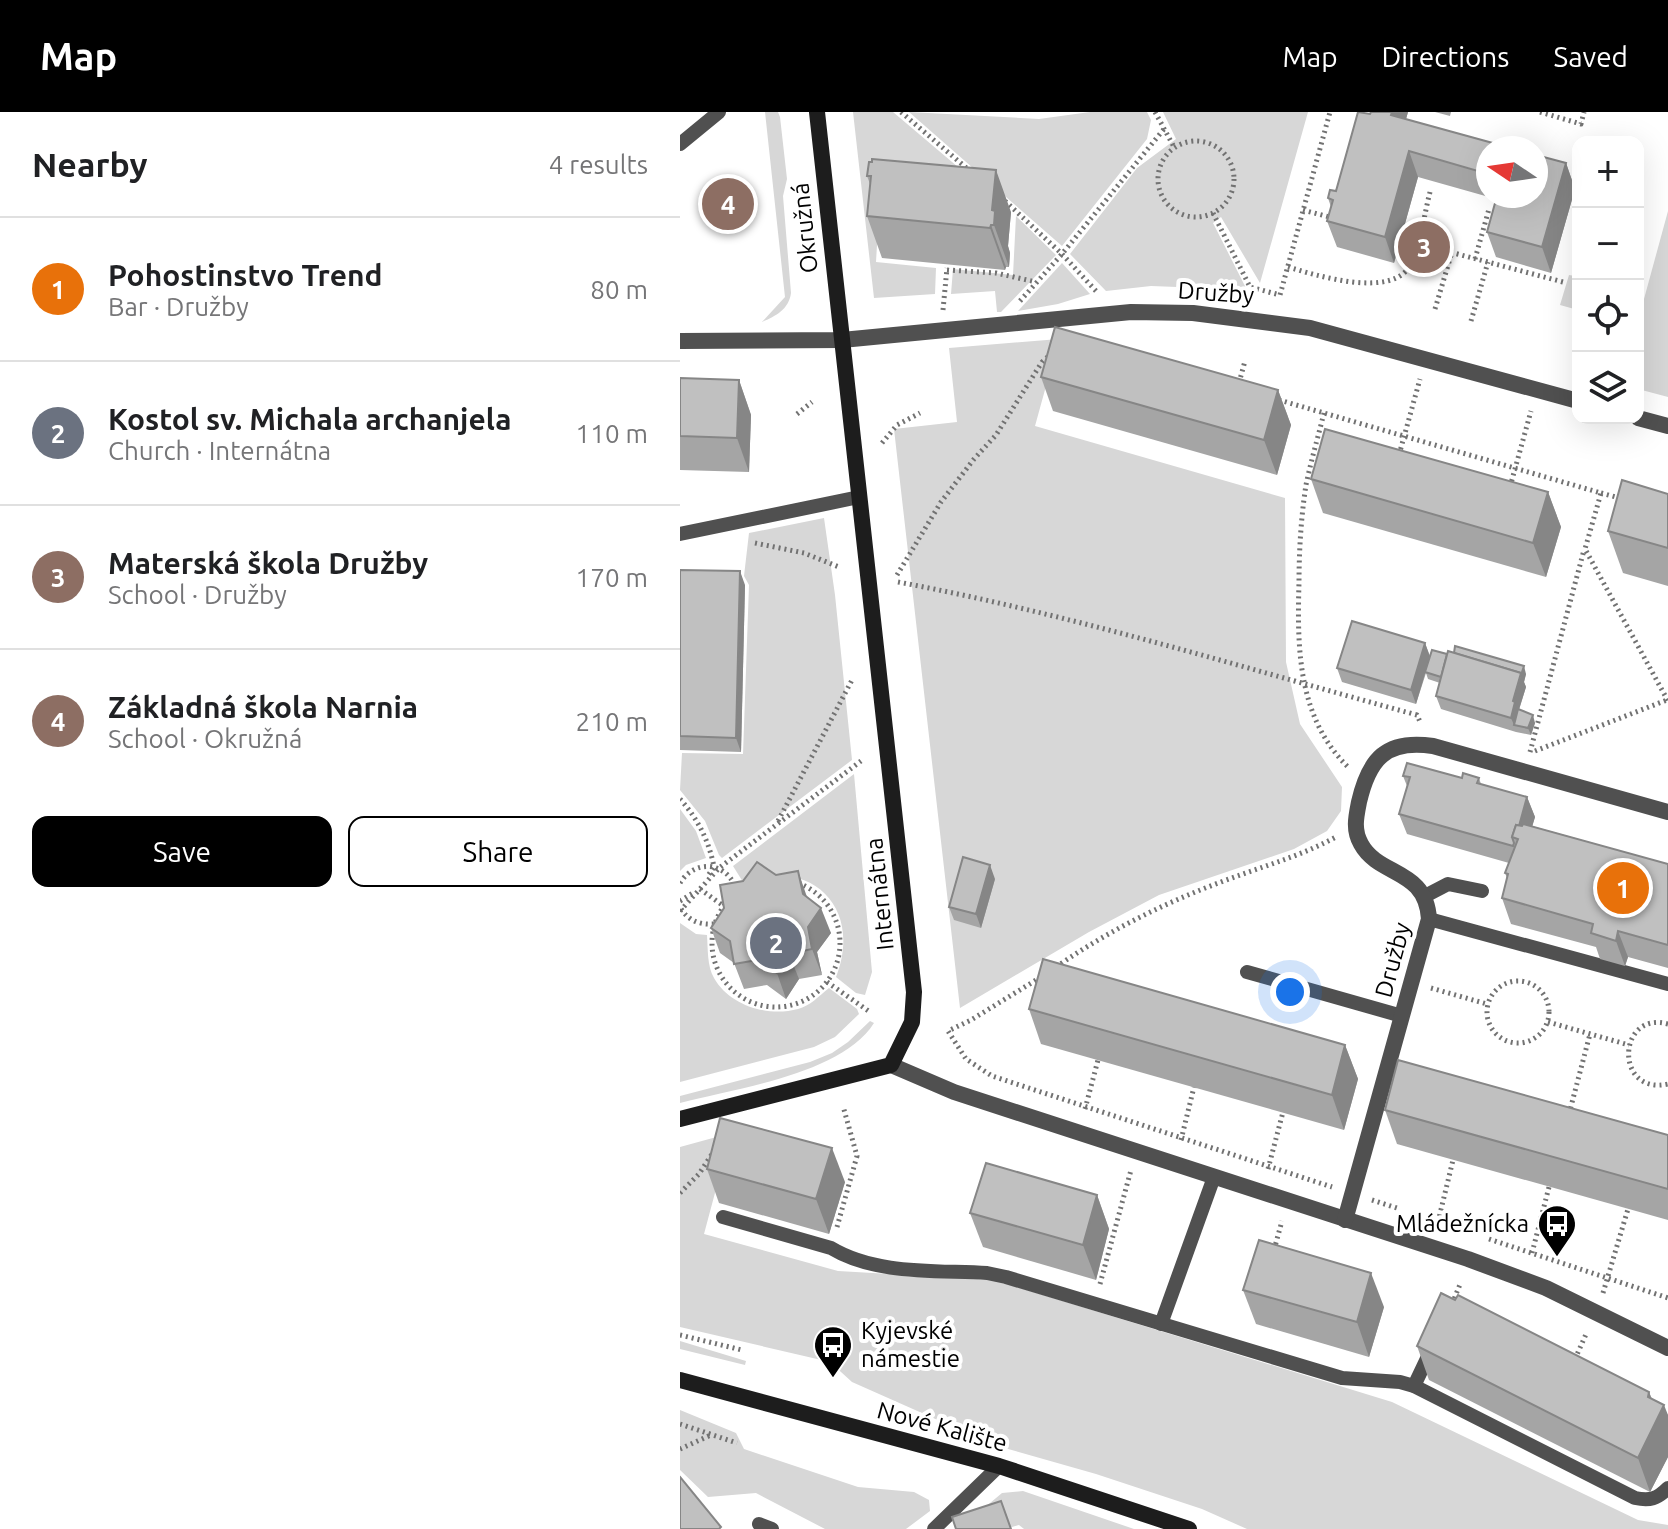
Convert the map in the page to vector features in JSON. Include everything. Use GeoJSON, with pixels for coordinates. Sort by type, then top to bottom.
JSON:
{"type":"FeatureCollection","features":[{"type":"Feature","properties":{"kind":"street","name":"Okružná"},"geometry":{"type":"LineString","coordinates":[[817,112],[842,340]]}},
{"type":"Feature","properties":{"kind":"street","name":"Družby"},"geometry":{"type":"LineString","coordinates":[[680,341],[842,340],[1131,312],[1178,313],[1270,321],[1310,328],[1572,399]]}},
{"type":"Feature","properties":{"kind":"street","name":"Internátna"},"geometry":{"type":"LineString","coordinates":[[842,340],[914,992],[912,1022],[891,1065]]}},
{"type":"Feature","properties":{"kind":"street"},"geometry":{"type":"LineString","coordinates":[[1644,420],[1668,426]]}},
{"type":"Feature","properties":{"kind":"street"},"geometry":{"type":"LineString","coordinates":[[1355,828],[1364,781],[1375,761],[1391,749],[1409,745],[1433,746],[1668,812]]}},
{"type":"Feature","properties":{"kind":"street","name":"Družby"},"geometry":{"type":"LineString","coordinates":[[1345,1220],[1429,919],[1425,896],[1418,887],[1362,848],[1355,828]]}},
{"type":"Feature","properties":{"kind":"street"},"geometry":{"type":"LineString","coordinates":[[680,1119],[891,1065],[954,1092],[1492,1267],[1597,1311],[1668,1348]]}},
{"type":"Feature","properties":{"kind":"street","name":"Nové Kalište"},"geometry":{"type":"LineString","coordinates":[[680,1380],[999,1466],[1189,1529]]}},
{"type":"Feature","properties":{"kind":"lane"},"geometry":{"type":"LineString","coordinates":[[680,144],[719,112]]}},
{"type":"Feature","properties":{"kind":"lane"},"geometry":{"type":"LineString","coordinates":[[680,534],[859,497]]}},
{"type":"Feature","properties":{"kind":"lane"},"geometry":{"type":"LineString","coordinates":[[1425,896],[1448,884],[1482,891]]}},
{"type":"Feature","properties":{"kind":"lane"},"geometry":{"type":"LineString","coordinates":[[1429,919],[1668,984]]}},
{"type":"Feature","properties":{"kind":"lane"},"geometry":{"type":"LineString","coordinates":[[1247,972],[1402,1016]]}},
{"type":"Feature","properties":{"kind":"lane"},"geometry":{"type":"LineString","coordinates":[[1161,1324],[1214,1177]]}},
{"type":"Feature","properties":{"kind":"lane"},"geometry":{"type":"LineString","coordinates":[[723,1217],[831,1248],[846,1257],[867,1263],[987,1273],[1342,1378],[1400,1382],[1414,1386],[1635,1498],[1648,1501],[1658,1498],[1668,1488]]}},
{"type":"Feature","properties":{"kind":"lane"},"geometry":{"type":"LineString","coordinates":[[1414,1386],[1449,1312]]}},
{"type":"Feature","properties":{"kind":"lane"},"geometry":{"type":"LineString","coordinates":[[934,1529],[999,1466]]}},
{"type":"Feature","properties":{"kind":"path"},"geometry":{"type":"LineString","coordinates":[[901,112],[980,180]]}},
{"type":"Feature","properties":{"kind":"path"},"geometry":{"type":"LineString","coordinates":[[1155,112],[1174,147]]}},
{"type":"Feature","properties":{"kind":"path"},"geometry":{"type":"LineString","coordinates":[[1213,213],[1250,287],[1280,295],[1330,112]]}},
{"type":"Feature","properties":{"kind":"path"},"geometry":{"type":"LineString","coordinates":[[1540,112],[1581,124],[1584,112]]}},
{"type":"Feature","properties":{"kind":"path"},"geometry":{"type":"LineString","coordinates":[[998,325],[1062,254],[1164,129]]}},
{"type":"Feature","properties":{"kind":"path"},"geometry":{"type":"LineString","coordinates":[[1185,142],[1210,143],[1229,159],[1234,171],[1234,184],[1223,206],[1213,213],[1201,217],[1188,216],[1166,204],[1157,180],[1159,167],[1174,147],[1185,142]]}},
{"type":"Feature","properties":{"kind":"path"},"geometry":{"type":"LineString","coordinates":[[1288,267],[1345,283],[1369,283],[1397,277],[1410,267],[1430,192]]}},
{"type":"Feature","properties":{"kind":"path"},"geometry":{"type":"LineString","coordinates":[[1002,199],[1062,254],[1096,291]]}},
{"type":"Feature","properties":{"kind":"path"},"geometry":{"type":"LineString","coordinates":[[1475,259],[1489,209]]}},
{"type":"Feature","properties":{"kind":"path"},"geometry":{"type":"LineString","coordinates":[[1303,210],[1334,219]]}},
{"type":"Feature","properties":{"kind":"path"},"geometry":{"type":"LineString","coordinates":[[1416,243],[1563,282]]}},
{"type":"Feature","properties":{"kind":"path"},"geometry":{"type":"LineString","coordinates":[[1435,309],[1452,252]]}},
{"type":"Feature","properties":{"kind":"path"},"geometry":{"type":"LineString","coordinates":[[1471,321],[1488,262]]}},
{"type":"Feature","properties":{"kind":"path"},"geometry":{"type":"LineString","coordinates":[[942,312],[947,267],[1036,282]]}},
{"type":"Feature","properties":{"kind":"path"},"geometry":{"type":"LineString","coordinates":[[1080,317],[1070,340],[1042,362],[996,435],[941,502],[897,579],[1052,614],[1417,715],[1433,746]]}},
{"type":"Feature","properties":{"kind":"path"},"geometry":{"type":"LineString","coordinates":[[1238,388],[1245,361]]}},
{"type":"Feature","properties":{"kind":"path"},"geometry":{"type":"LineString","coordinates":[[1508,496],[1537,390]]}},
{"type":"Feature","properties":{"kind":"path"},"geometry":{"type":"LineString","coordinates":[[1267,396],[1628,500]]}},
{"type":"Feature","properties":{"kind":"path"},"geometry":{"type":"LineString","coordinates":[[797,414],[812,402]]}},
{"type":"Feature","properties":{"kind":"path"},"geometry":{"type":"LineString","coordinates":[[1396,465],[1413,402]]}},
{"type":"Feature","properties":{"kind":"path"},"geometry":{"type":"LineString","coordinates":[[882,443],[897,425],[920,413]]}},
{"type":"Feature","properties":{"kind":"path"},"geometry":{"type":"LineString","coordinates":[[1324,413],[1307,483],[1302,523],[1298,616],[1303,684],[1315,721],[1328,746],[1364,781]]}},
{"type":"Feature","properties":{"kind":"path"},"geometry":{"type":"LineString","coordinates":[[1585,549],[1668,700],[1530,752],[1585,549],[1601,493]]}},
{"type":"Feature","properties":{"kind":"path"},"geometry":{"type":"LineString","coordinates":[[719,525],[739,541],[804,553],[839,567]]}},
{"type":"Feature","properties":{"kind":"path"},"geometry":{"type":"LineString","coordinates":[[776,826],[852,680]]}},
{"type":"Feature","properties":{"kind":"path"},"geometry":{"type":"LineString","coordinates":[[714,924],[697,923],[680,907],[700,889],[716,867],[861,761]]}},
{"type":"Feature","properties":{"kind":"path"},"geometry":{"type":"LineString","coordinates":[[680,799],[705,836],[716,867]]}},
{"type":"Feature","properties":{"kind":"path"},"geometry":{"type":"LineString","coordinates":[[1355,828],[1302,855],[1223,881],[1116,928],[971,1020],[948,1031],[966,1059],[977,1068],[1411,1213]]}},
{"type":"Feature","properties":{"kind":"path"},"geometry":{"type":"LineString","coordinates":[[680,883],[692,870],[701,866],[716,867],[728,874],[737,892]]}},
{"type":"Feature","properties":{"kind":"path"},"geometry":{"type":"LineString","coordinates":[[775,878],[795,881],[813,890],[828,905],[837,923],[840,943],[837,964],[827,982],[811,997],[790,1006],[768,1007],[746,1001],[729,987],[716,968],[711,946],[714,924],[723,906],[737,892],[755,882],[775,878]]}},
{"type":"Feature","properties":{"kind":"path"},"geometry":{"type":"LineString","coordinates":[[700,889],[729,911]]}},
{"type":"Feature","properties":{"kind":"path"},"geometry":{"type":"LineString","coordinates":[[1520,981],[1531,984],[1546,998],[1548,1022],[1538,1037],[1529,1042],[1510,1043],[1501,1039],[1488,1024],[1487,1004],[1500,986],[1520,981]]}},
{"type":"Feature","properties":{"kind":"path"},"geometry":{"type":"LineString","coordinates":[[827,982],[870,1012]]}},
{"type":"Feature","properties":{"kind":"path"},"geometry":{"type":"LineString","coordinates":[[1411,983],[1487,1004]]}},
{"type":"Feature","properties":{"kind":"path"},"geometry":{"type":"LineString","coordinates":[[1548,1022],[1629,1045]]}},
{"type":"Feature","properties":{"kind":"path"},"geometry":{"type":"LineString","coordinates":[[1668,1024],[1651,1023],[1641,1027],[1629,1045],[1629,1062],[1635,1073],[1651,1084],[1668,1084]]}},
{"type":"Feature","properties":{"kind":"path"},"geometry":{"type":"LineString","coordinates":[[1566,1124],[1590,1034]]}},
{"type":"Feature","properties":{"kind":"path"},"geometry":{"type":"LineString","coordinates":[[1079,1133],[1098,1060]]}},
{"type":"Feature","properties":{"kind":"path"},"geometry":{"type":"LineString","coordinates":[[1183,1128],[1194,1087]]}},
{"type":"Feature","properties":{"kind":"path"},"geometry":{"type":"LineString","coordinates":[[831,1248],[857,1156],[843,1106]]}},
{"type":"Feature","properties":{"kind":"path"},"geometry":{"type":"LineString","coordinates":[[1271,1156],[1283,1112]]}},
{"type":"Feature","properties":{"kind":"path"},"geometry":{"type":"LineString","coordinates":[[680,1193],[699,1174],[717,1147]]}},
{"type":"Feature","properties":{"kind":"path"},"geometry":{"type":"LineString","coordinates":[[1094,1304],[1137,1152]]}},
{"type":"Feature","properties":{"kind":"path"},"geometry":{"type":"LineString","coordinates":[[1438,1222],[1453,1160]]}},
{"type":"Feature","properties":{"kind":"path"},"geometry":{"type":"LineString","coordinates":[[1532,1253],[1549,1187]]}},
{"type":"Feature","properties":{"kind":"path"},"geometry":{"type":"LineString","coordinates":[[1273,1253],[1288,1201]]}},
{"type":"Feature","properties":{"kind":"path"},"geometry":{"type":"LineString","coordinates":[[1597,1311],[1628,1209]]}},
{"type":"Feature","properties":{"kind":"path"},"geometry":{"type":"LineString","coordinates":[[1425,1218],[1450,1226]]}},
{"type":"Feature","properties":{"kind":"path"},"geometry":{"type":"LineString","coordinates":[[1475,1234],[1668,1298]]}},
{"type":"Feature","properties":{"kind":"path"},"geometry":{"type":"LineString","coordinates":[[1449,1312],[1461,1282]]}},
{"type":"Feature","properties":{"kind":"path"},"geometry":{"type":"LineString","coordinates":[[680,1335],[742,1350]]}},
{"type":"Feature","properties":{"kind":"path"},"geometry":{"type":"LineString","coordinates":[[1568,1372],[1581,1346]]}},
{"type":"Feature","properties":{"kind":"path"},"geometry":{"type":"LineString","coordinates":[[680,1424],[737,1443]]}},
{"type":"Feature","properties":{"kind":"path"},"geometry":{"type":"LineString","coordinates":[[680,1449],[711,1435]]}},
{"type":"Feature","properties":{"kind":"shaded area"},"geometry":{"type":"Polygon","coordinates":[[[765,112],[778,112],[780,117],[787,179],[783,196],[791,293],[785,308],[762,322],[785,297],[765,112]]]}},
{"type":"Feature","properties":{"kind":"shaded area"},"geometry":{"type":"Polygon","coordinates":[[[853,112],[893,112],[1004,206],[880,194],[876,262],[936,268],[935,294],[874,298],[853,112]]]}},
{"type":"Feature","properties":{"kind":"shaded area"},"geometry":{"type":"Polygon","coordinates":[[[909,112],[1039,119],[1090,112],[1147,112],[1151,120],[1147,139],[1062,246],[909,112]]]}},
{"type":"Feature","properties":{"kind":"shaded area"},"geometry":{"type":"Polygon","coordinates":[[[1163,112],[1308,112],[1260,283],[1221,217],[1213,223],[1246,288],[1151,286],[1106,291],[1070,254],[1137,168],[1176,139],[1163,112]]]}},
{"type":"Feature","properties":{"kind":"shaded area"},"geometry":{"type":"Polygon","coordinates":[[[1668,211],[1668,397],[1644,391],[1644,299],[1668,211]]]}},
{"type":"Feature","properties":{"kind":"shaded area"},"geometry":{"type":"Polygon","coordinates":[[[1016,216],[1056,255],[1001,312],[997,312],[995,291],[951,294],[953,269],[1013,275],[1016,216]]]}},
{"type":"Feature","properties":{"kind":"shaded area"},"geometry":{"type":"Polygon","coordinates":[[[1062,263],[1090,294],[1018,311],[1062,263]]]}},
{"type":"Feature","properties":{"kind":"shaded area"},"geometry":{"type":"Polygon","coordinates":[[[1569,275],[1572,276],[1572,308],[1560,305],[1569,275]]]}},
{"type":"Feature","properties":{"kind":"shaded area"},"geometry":{"type":"Polygon","coordinates":[[[1059,339],[1035,426],[1285,498],[1286,662],[1300,724],[1342,787],[1341,811],[1327,831],[1294,849],[1159,895],[960,1008],[894,429],[957,422],[949,348],[1059,339]]]}},
{"type":"Feature","properties":{"kind":"shaded area"},"geometry":{"type":"Polygon","coordinates":[[[824,518],[852,760],[722,858],[705,821],[680,790],[682,753],[743,754],[749,585],[744,576],[749,533],[824,518]]]}},
{"type":"Feature","properties":{"kind":"shaded area"},"geometry":{"type":"Polygon","coordinates":[[[854,774],[872,972],[865,995],[856,993],[836,977],[843,952],[843,930],[837,910],[826,894],[810,883],[790,877],[768,876],[743,882],[733,866],[854,774]]]}},
{"type":"Feature","properties":{"kind":"shaded area"},"geometry":{"type":"Polygon","coordinates":[[[680,809],[696,831],[706,858],[686,865],[680,871],[680,809]]]}},
{"type":"Feature","properties":{"kind":"shaded area"},"geometry":{"type":"Polygon","coordinates":[[[680,923],[696,934],[707,935],[709,963],[714,978],[721,988],[740,1002],[762,1010],[786,1011],[806,1006],[829,988],[857,1009],[859,1014],[835,1037],[814,1047],[680,1082],[680,923]]]}},
{"type":"Feature","properties":{"kind":"shaded area"},"geometry":{"type":"Polygon","coordinates":[[[870,1021],[874,1023],[859,1040],[814,1067],[758,1085],[680,1103],[680,1096],[810,1062],[832,1053],[870,1021]]]}},
{"type":"Feature","properties":{"kind":"shaded area"},"geometry":{"type":"Polygon","coordinates":[[[731,1133],[704,1234],[838,1271],[994,1280],[1392,1402],[1638,1520],[1668,1525],[1668,1529],[1247,1529],[1202,1509],[994,1445],[852,1382],[830,1362],[680,1327],[680,1147],[731,1133]]]}},
{"type":"Feature","properties":{"kind":"shaded area"},"geometry":{"type":"Polygon","coordinates":[[[680,1341],[746,1361],[745,1365],[680,1349],[680,1341]]]}},
{"type":"Feature","properties":{"kind":"shaded area"},"geometry":{"type":"Polygon","coordinates":[[[680,1410],[736,1433],[744,1449],[858,1487],[914,1492],[929,1500],[930,1511],[906,1529],[825,1529],[756,1493],[708,1497],[680,1470],[680,1410]]]}},
{"type":"Feature","properties":{"kind":"shaded area"},"geometry":{"type":"Polygon","coordinates":[[[1023,1491],[1134,1529],[1024,1529],[1019,1525],[1005,1529],[959,1529],[1002,1493],[1023,1491]]]}},
{"type":"Feature","properties":{"kind":"building"},"geometry":{"type":"Polygon","coordinates":[[[1358,112],[1392,112],[1391,115],[1476,138],[1476,171],[1409,151],[1385,237],[1327,221],[1333,200],[1328,198],[1330,190],[1336,191],[1358,112]]]}},
{"type":"Feature","properties":{"kind":"building"},"geometry":{"type":"Polygon","coordinates":[[[1548,158],[1566,163],[1542,247],[1487,232],[1494,208],[1548,208],[1548,158]]]}},
{"type":"Feature","properties":{"kind":"building"},"geometry":{"type":"Polygon","coordinates":[[[872,159],[996,170],[992,210],[995,211],[994,225],[990,228],[867,216],[871,176],[867,176],[872,159]]]}},
{"type":"Feature","properties":{"kind":"building"},"geometry":{"type":"Polygon","coordinates":[[[1055,327],[1278,390],[1264,440],[1041,377],[1055,327]]]}},
{"type":"Feature","properties":{"kind":"building"},"geometry":{"type":"Polygon","coordinates":[[[680,378],[739,380],[737,438],[680,436],[680,378]]]}},
{"type":"Feature","properties":{"kind":"building"},"geometry":{"type":"Polygon","coordinates":[[[1325,429],[1548,492],[1533,543],[1311,479],[1325,429]]]}},
{"type":"Feature","properties":{"kind":"building"},"geometry":{"type":"Polygon","coordinates":[[[1622,480],[1668,494],[1668,548],[1608,531],[1622,480]]]}},
{"type":"Feature","properties":{"kind":"building"},"geometry":{"type":"Polygon","coordinates":[[[680,570],[740,571],[736,738],[680,736],[680,570]]]}},
{"type":"Feature","properties":{"kind":"building"},"geometry":{"type":"Polygon","coordinates":[[[1352,621],[1425,643],[1411,690],[1337,668],[1352,621]]]}},
{"type":"Feature","properties":{"kind":"building"},"geometry":{"type":"Polygon","coordinates":[[[1455,646],[1524,666],[1521,675],[1454,653],[1455,646]]]}},
{"type":"Feature","properties":{"kind":"building"},"geometry":{"type":"Polygon","coordinates":[[[1432,650],[1447,654],[1441,677],[1425,672],[1432,650]]]}},
{"type":"Feature","properties":{"kind":"building"},"geometry":{"type":"Polygon","coordinates":[[[1448,651],[1521,673],[1511,718],[1436,696],[1448,651]]]}},
{"type":"Feature","properties":{"kind":"building"},"geometry":{"type":"Polygon","coordinates":[[[1518,709],[1533,715],[1528,728],[1514,725],[1518,709]]]}},
{"type":"Feature","properties":{"kind":"building"},"geometry":{"type":"Polygon","coordinates":[[[1407,763],[1462,778],[1463,773],[1479,778],[1477,783],[1527,797],[1519,826],[1516,825],[1512,837],[1513,846],[1399,814],[1410,777],[1403,776],[1407,763]]]}},
{"type":"Feature","properties":{"kind":"building"},"geometry":{"type":"Polygon","coordinates":[[[1523,824],[1668,864],[1668,945],[1618,931],[1616,941],[1591,933],[1593,924],[1502,898],[1508,874],[1505,873],[1518,839],[1512,837],[1516,825],[1523,824]]]}},
{"type":"Feature","properties":{"kind":"building"},"geometry":{"type":"Polygon","coordinates":[[[963,857],[990,865],[976,914],[949,907],[963,857]]]}},
{"type":"Feature","properties":{"kind":"building"},"geometry":{"type":"Polygon","coordinates":[[[757,862],[776,875],[798,871],[803,894],[821,908],[808,927],[812,949],[789,954],[777,973],[757,960],[734,964],[730,941],[711,928],[724,908],[720,885],[743,881],[757,862]]]}},
{"type":"Feature","properties":{"kind":"building"},"geometry":{"type":"Polygon","coordinates":[[[1043,959],[1345,1045],[1332,1095],[1029,1009],[1043,959]]]}},
{"type":"Feature","properties":{"kind":"building"},"geometry":{"type":"Polygon","coordinates":[[[1398,1060],[1668,1135],[1668,1189],[1385,1110],[1398,1060]]]}},
{"type":"Feature","properties":{"kind":"building"},"geometry":{"type":"Polygon","coordinates":[[[720,1118],[832,1148],[816,1199],[707,1169],[720,1118]]]}},
{"type":"Feature","properties":{"kind":"building"},"geometry":{"type":"Polygon","coordinates":[[[986,1163],[1097,1195],[1083,1245],[970,1213],[986,1163]]]}},
{"type":"Feature","properties":{"kind":"building"},"geometry":{"type":"Polygon","coordinates":[[[1259,1240],[1371,1273],[1357,1322],[1243,1290],[1259,1240]]]}},
{"type":"Feature","properties":{"kind":"building"},"geometry":{"type":"Polygon","coordinates":[[[1441,1293],[1455,1300],[1458,1295],[1649,1392],[1648,1397],[1664,1405],[1638,1458],[1417,1346],[1441,1293]]]}},
{"type":"Feature","properties":{"kind":"building"},"geometry":{"type":"Polygon","coordinates":[[[680,1477],[721,1527],[719,1529],[680,1529],[680,1477]]]}},
{"type":"Feature","properties":{"kind":"building"},"geometry":{"type":"Polygon","coordinates":[[[1001,1501],[1011,1529],[956,1529],[952,1517],[1001,1501]]]}},
{"type":"Feature","properties":{"kind":"place","name":"Základná škola Narnia"},"geometry":{"type":"Point","coordinates":[728,204]}},
{"type":"Feature","properties":{"kind":"place","name":"Materská škola Družby"},"geometry":{"type":"Point","coordinates":[1424,247]}},
{"type":"Feature","properties":{"kind":"place","name":"Pohostinstvo Trend"},"geometry":{"type":"Point","coordinates":[1623,888]}},
{"type":"Feature","properties":{"kind":"place","name":"Kostol sv. Michala archanjela"},"geometry":{"type":"Point","coordinates":[776,943]}},
{"type":"Feature","properties":{"kind":"place","name":"Mládežnícka"},"geometry":{"type":"Point","coordinates":[1557,1258]}},
{"type":"Feature","properties":{"kind":"place","name":"Kyjevské námestie"},"geometry":{"type":"Point","coordinates":[833,1379]}}]}
